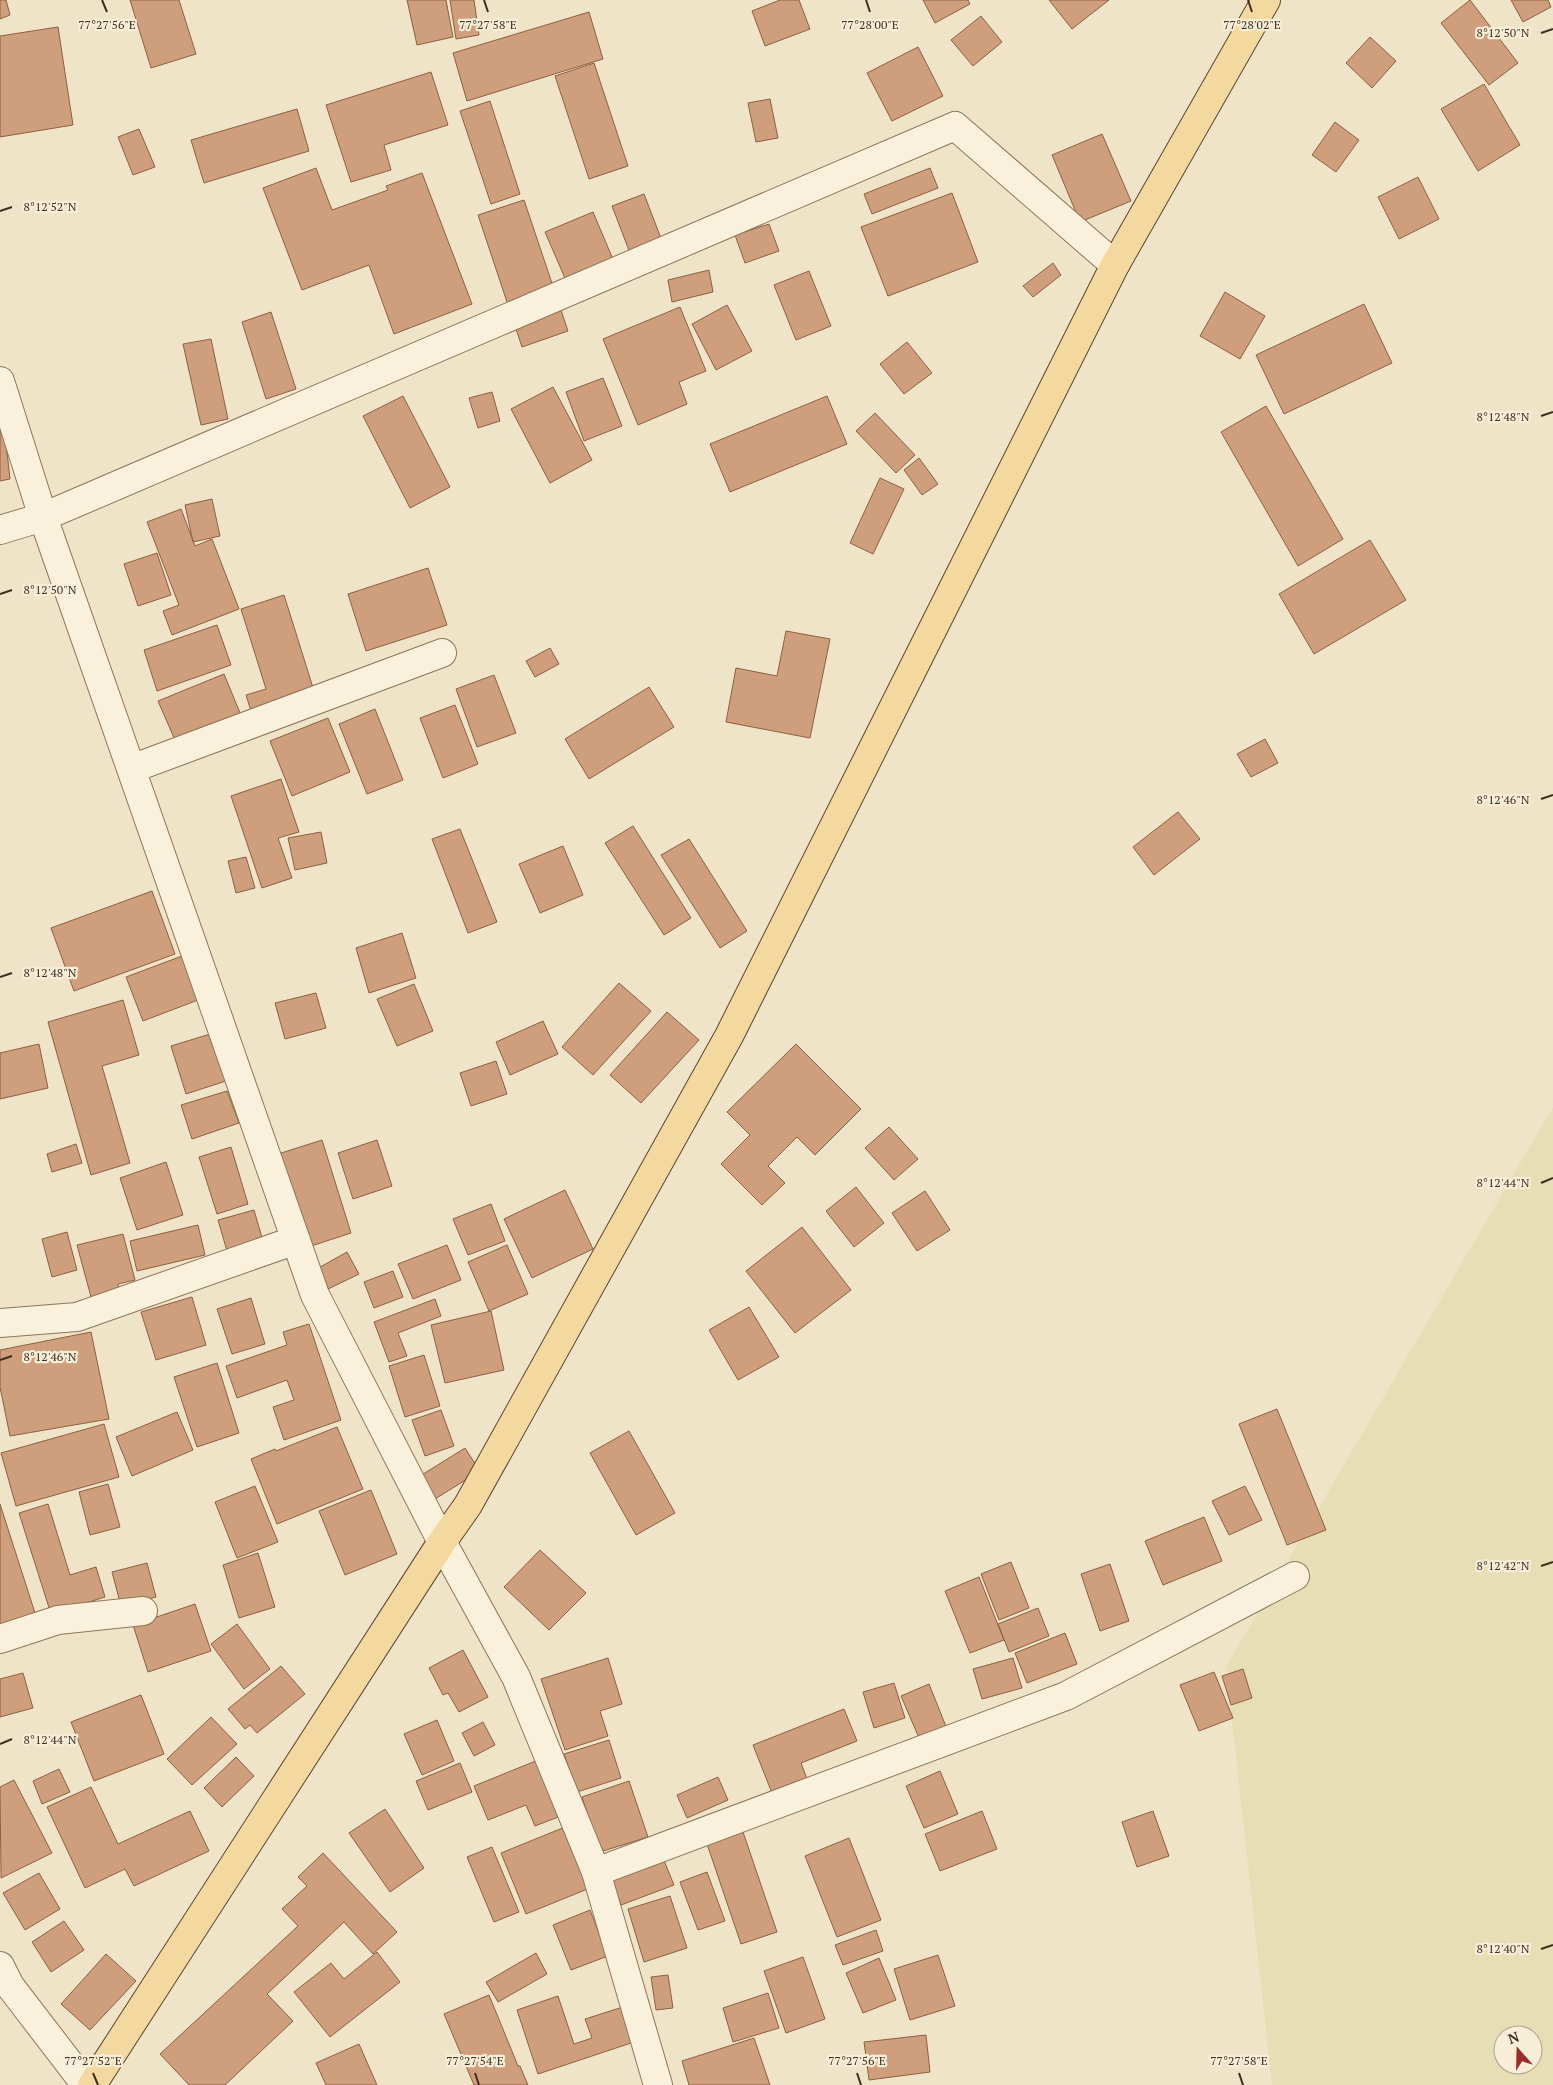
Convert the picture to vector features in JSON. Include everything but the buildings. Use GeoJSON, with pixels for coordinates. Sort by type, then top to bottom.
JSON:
{"type":"FeatureCollection","features":[{"type":"Feature","properties":{"kind":"main road"},"geometry":{"type":"LineString","coordinates":[[92,2085],[442,1542],[468,1505],[728,1036],[1115,265],[1266,0]]}},
{"type":"Feature","properties":{"kind":"street"},"geometry":{"type":"LineString","coordinates":[[0,530],[43,517],[955,126],[1115,265]]}},
{"type":"Feature","properties":{"kind":"street"},"geometry":{"type":"LineString","coordinates":[[0,381],[43,517],[315,1295],[442,1542],[516,1677],[596,1872],[658,2085]]}},
{"type":"Feature","properties":{"kind":"street"},"geometry":{"type":"LineString","coordinates":[[131,769],[442,652]]}},
{"type":"Feature","properties":{"kind":"street"},"geometry":{"type":"LineString","coordinates":[[0,1324],[77,1316],[296,1240]]}},
{"type":"Feature","properties":{"kind":"street"},"geometry":{"type":"LineString","coordinates":[[596,1872],[1066,1696],[1296,1576]]}},
{"type":"Feature","properties":{"kind":"street"},"geometry":{"type":"LineString","coordinates":[[0,1639],[58,1620],[143,1611]]}},
{"type":"Feature","properties":{"kind":"street"},"geometry":{"type":"LineString","coordinates":[[0,1966],[10,1986],[86,2085]]}},
{"type":"Feature","properties":{"kind":"shaded area"},"geometry":{"type":"Polygon","coordinates":[[[1553,1107],[1553,2085],[1272,2085],[1226,1667],[1553,1107]]]}}]}
